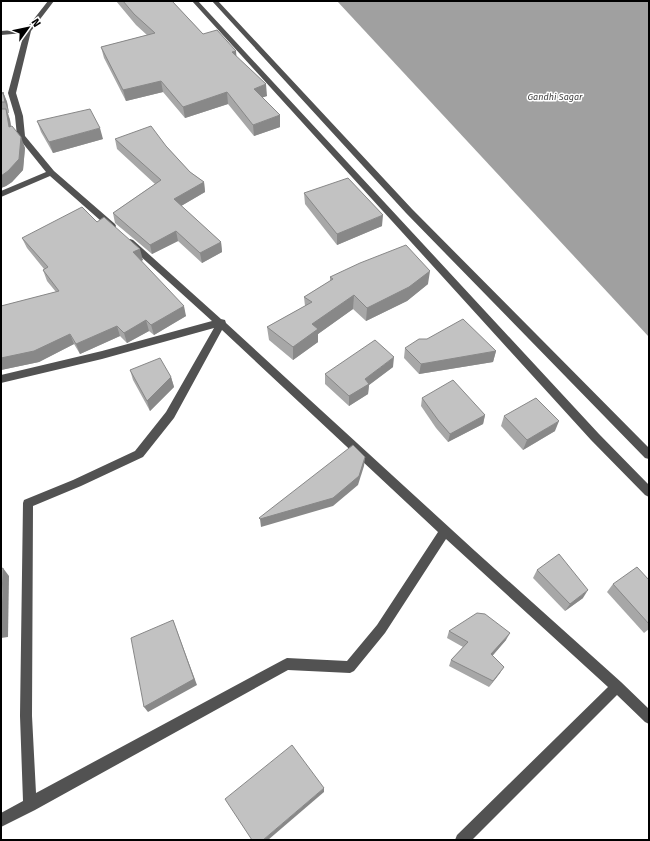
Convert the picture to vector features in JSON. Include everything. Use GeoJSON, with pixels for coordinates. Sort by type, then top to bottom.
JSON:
{"type":"FeatureCollection","features":[{"type":"Feature","properties":{"kind":"street"},"geometry":{"type":"LineString","coordinates":[[50,1],[28,31],[12,93],[21,136],[51,173],[58,177],[222,322],[445,531],[617,686],[649,718]]}},
{"type":"Feature","properties":{"kind":"street"},"geometry":{"type":"LineString","coordinates":[[195,1],[595,437],[649,492]]}},
{"type":"Feature","properties":{"kind":"street"},"geometry":{"type":"LineString","coordinates":[[215,1],[409,211],[649,455]]}},
{"type":"Feature","properties":{"kind":"street"},"geometry":{"type":"LineString","coordinates":[[1,33],[28,31]]}},
{"type":"Feature","properties":{"kind":"street"},"geometry":{"type":"LineString","coordinates":[[1,194],[51,173]]}},
{"type":"Feature","properties":{"kind":"street"},"geometry":{"type":"LineString","coordinates":[[1,379],[102,355],[222,322]]}},
{"type":"Feature","properties":{"kind":"street"},"geometry":{"type":"LineString","coordinates":[[30,805],[26,716],[28,504],[139,454],[170,415],[222,322]]}},
{"type":"Feature","properties":{"kind":"street"},"geometry":{"type":"LineString","coordinates":[[1,820],[287,664],[350,667],[381,629],[445,531]]}},
{"type":"Feature","properties":{"kind":"street"},"geometry":{"type":"LineString","coordinates":[[462,840],[617,686]]}},
{"type":"Feature","properties":{"kind":"water","name":"Gandhi Sagar"},"geometry":{"type":"Polygon","coordinates":[[[337,1],[649,1],[649,337],[337,1]]]}},
{"type":"Feature","properties":{"kind":"building"},"geometry":{"type":"Polygon","coordinates":[[[123,1],[172,1],[203,34],[217,30],[236,51],[232,52],[266,84],[254,89],[280,115],[253,125],[227,92],[183,107],[161,81],[123,90],[101,47],[155,33],[134,14],[123,1]]]}},
{"type":"Feature","properties":{"kind":"building"},"geometry":{"type":"Polygon","coordinates":[[[3,92],[5,102],[1,102],[1,96],[3,92]]]}},
{"type":"Feature","properties":{"kind":"building"},"geometry":{"type":"Polygon","coordinates":[[[1,109],[6,109],[9,127],[12,126],[21,137],[19,159],[1,176],[1,109]]]}},
{"type":"Feature","properties":{"kind":"building"},"geometry":{"type":"Polygon","coordinates":[[[90,109],[100,128],[49,142],[37,121],[90,109]]]}},
{"type":"Feature","properties":{"kind":"building"},"geometry":{"type":"Polygon","coordinates":[[[151,126],[166,146],[190,172],[204,182],[174,199],[221,242],[200,253],[176,231],[150,245],[113,213],[161,180],[115,139],[151,126]]]}},
{"type":"Feature","properties":{"kind":"building"},"geometry":{"type":"Polygon","coordinates":[[[348,178],[383,215],[337,234],[304,193],[348,178]]]}},
{"type":"Feature","properties":{"kind":"building"},"geometry":{"type":"Polygon","coordinates":[[[82,207],[97,222],[104,217],[140,249],[133,252],[184,306],[151,325],[146,320],[124,333],[117,326],[76,344],[70,334],[34,351],[1,358],[1,306],[59,291],[43,270],[48,267],[22,238],[82,207]]]}},
{"type":"Feature","properties":{"kind":"building"},"geometry":{"type":"Polygon","coordinates":[[[406,245],[430,271],[409,287],[367,308],[354,295],[312,324],[318,329],[293,347],[267,327],[312,302],[304,297],[333,279],[330,277],[360,263],[406,245]]]}},
{"type":"Feature","properties":{"kind":"building"},"geometry":{"type":"Polygon","coordinates":[[[463,319],[496,351],[421,364],[405,348],[419,339],[427,339],[463,319]]]}},
{"type":"Feature","properties":{"kind":"building"},"geometry":{"type":"Polygon","coordinates":[[[375,340],[394,357],[365,379],[369,384],[349,396],[325,374],[375,340]]]}},
{"type":"Feature","properties":{"kind":"building"},"geometry":{"type":"Polygon","coordinates":[[[160,358],[171,377],[147,401],[130,370],[160,358]]]}},
{"type":"Feature","properties":{"kind":"building"},"geometry":{"type":"Polygon","coordinates":[[[453,380],[485,415],[450,434],[422,398],[453,380]]]}},
{"type":"Feature","properties":{"kind":"building"},"geometry":{"type":"Polygon","coordinates":[[[536,398],[559,421],[527,440],[504,416],[536,398]]]}},
{"type":"Feature","properties":{"kind":"building"},"geometry":{"type":"Polygon","coordinates":[[[353,445],[365,457],[359,476],[333,498],[260,519],[259,518],[353,445]]]}},
{"type":"Feature","properties":{"kind":"building"},"geometry":{"type":"Polygon","coordinates":[[[559,554],[588,590],[570,604],[537,570],[559,554]]]}},
{"type":"Feature","properties":{"kind":"building"},"geometry":{"type":"Polygon","coordinates":[[[637,567],[649,580],[649,624],[613,584],[637,567]]]}},
{"type":"Feature","properties":{"kind":"building"},"geometry":{"type":"Polygon","coordinates":[[[3,568],[1,630],[1,569],[3,568]]]}},
{"type":"Feature","properties":{"kind":"building"},"geometry":{"type":"Polygon","coordinates":[[[477,613],[485,614],[510,633],[491,654],[504,667],[493,681],[451,660],[468,642],[449,631],[477,613]]]}},
{"type":"Feature","properties":{"kind":"building"},"geometry":{"type":"Polygon","coordinates":[[[173,620],[194,679],[144,707],[131,638],[173,620]]]}},
{"type":"Feature","properties":{"kind":"building"},"geometry":{"type":"Polygon","coordinates":[[[292,745],[324,788],[263,840],[252,840],[225,799],[292,745]]]}}]}
